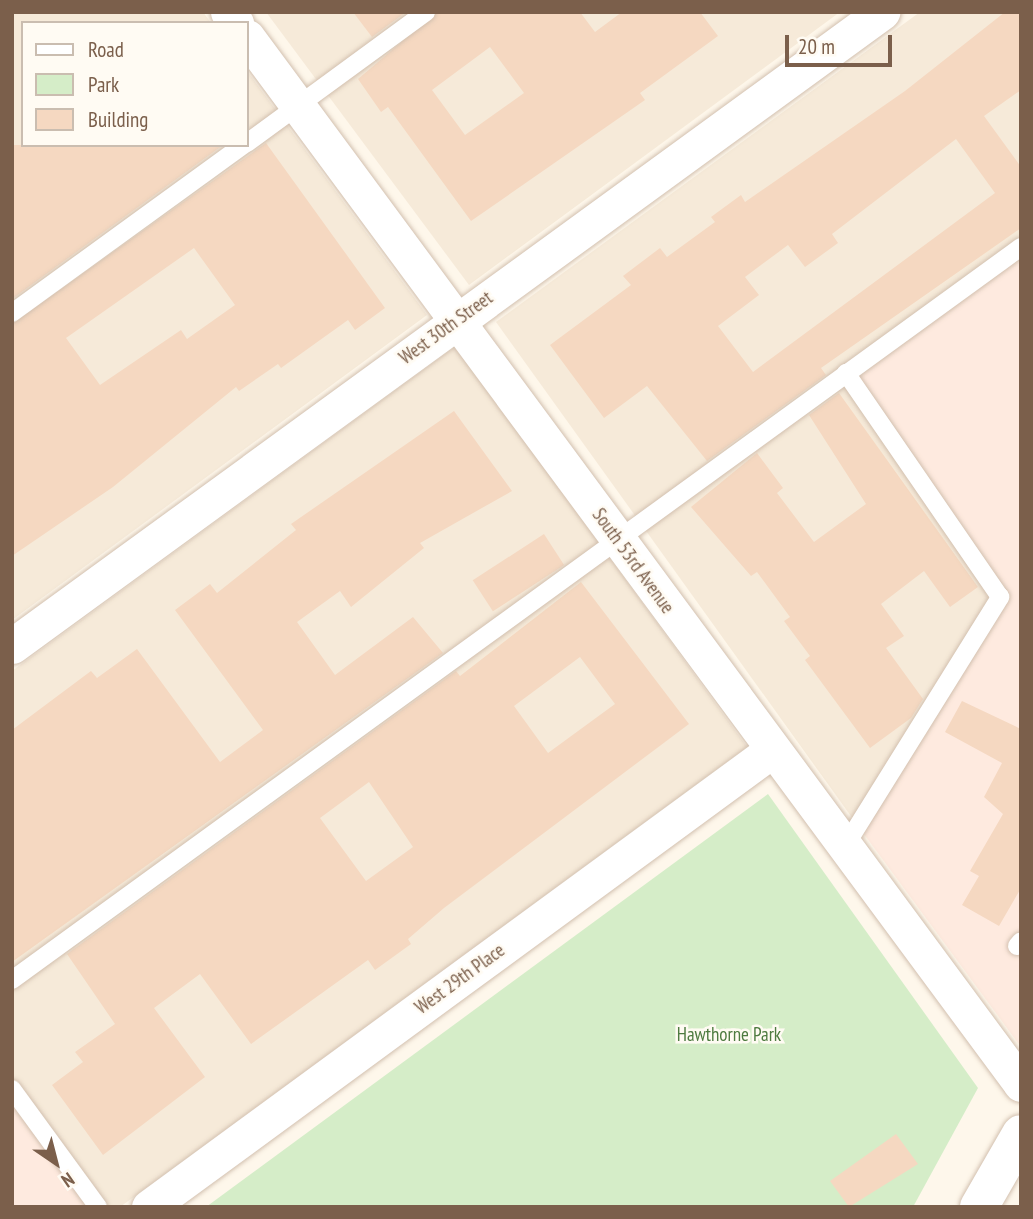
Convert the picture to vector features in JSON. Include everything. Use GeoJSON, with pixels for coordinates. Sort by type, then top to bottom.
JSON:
{"type":"FeatureCollection","features":[{"type":"Feature","properties":{"kind":"main road"},"geometry":{"type":"LineString","coordinates":[[979,1207],[1021,1134]]}},
{"type":"Feature","properties":{"kind":"street","name":"West 30th Street"},"geometry":{"type":"LineString","coordinates":[[12,646],[882,12]]}},
{"type":"Feature","properties":{"kind":"street","name":"South 53rd Avenue"},"geometry":{"type":"LineString","coordinates":[[248,38],[771,751],[1021,1084]]}},
{"type":"Feature","properties":{"kind":"street","name":"West 29th Place"},"geometry":{"type":"LineString","coordinates":[[149,1207],[771,751]]}},
{"type":"Feature","properties":{"kind":"lane"},"geometry":{"type":"LineString","coordinates":[[248,142],[426,12]]}},
{"type":"Feature","properties":{"kind":"lane"},"geometry":{"type":"LineString","coordinates":[[12,313],[241,147]]}},
{"type":"Feature","properties":{"kind":"lane"},"geometry":{"type":"LineString","coordinates":[[12,980],[1021,247]]}},
{"type":"Feature","properties":{"kind":"lane"},"geometry":{"type":"LineString","coordinates":[[844,848],[1000,597],[846,373]]}},
{"type":"Feature","properties":{"kind":"lane"},"geometry":{"type":"LineString","coordinates":[[12,1089],[98,1207]]}},
{"type":"Feature","properties":{"kind":"shaded area"},"geometry":{"type":"Polygon","coordinates":[[[12,12],[203,12],[210,21],[21,21],[21,147],[248,147],[248,72],[427,315],[12,620],[12,12]]]}},
{"type":"Feature","properties":{"kind":"shaded area"},"geometry":{"type":"Polygon","coordinates":[[[266,12],[840,12],[469,285],[266,12]]]}},
{"type":"Feature","properties":{"kind":"shaded area"},"geometry":{"type":"Polygon","coordinates":[[[920,12],[1021,12],[1021,247],[1000,597],[858,826],[496,322],[920,12]]]}},
{"type":"Feature","properties":{"kind":"shaded area"},"geometry":{"type":"Polygon","coordinates":[[[1021,247],[1021,1047],[858,826],[1000,597],[846,373],[1021,247]]]}},
{"type":"Feature","properties":{"kind":"shaded area"},"geometry":{"type":"Polygon","coordinates":[[[456,346],[747,747],[120,1207],[98,1207],[12,1089],[12,671],[456,346]]]}},
{"type":"Feature","properties":{"kind":"shaded area"},"geometry":{"type":"Polygon","coordinates":[[[12,1089],[98,1207],[12,1207],[12,1089]]]}},
{"type":"Feature","properties":{"kind":"green space","name":"Hawthorne Park"},"geometry":{"type":"Polygon","coordinates":[[[768,794],[978,1088],[913,1207],[206,1207],[768,794]]]}},
{"type":"Feature","properties":{"kind":"building"},"geometry":{"type":"Polygon","coordinates":[[[353,12],[406,12],[372,37],[353,12]]]}},
{"type":"Feature","properties":{"kind":"building"},"geometry":{"type":"Polygon","coordinates":[[[437,12],[580,12],[595,32],[622,12],[700,12],[718,36],[640,93],[645,100],[471,221],[388,107],[381,112],[358,79],[437,12]],[[490,47],[432,90],[465,135],[524,93],[490,47]]]}},
{"type":"Feature","properties":{"kind":"building"},"geometry":{"type":"Polygon","coordinates":[[[1005,12],[1021,12],[1021,90],[984,116],[1021,167],[1021,228],[821,368],[826,375],[707,461],[647,386],[604,418],[550,345],[631,285],[623,276],[660,248],[667,257],[715,222],[711,217],[741,195],[745,202],[905,91],[1005,12]],[[956,139],[832,234],[838,243],[805,267],[788,245],[745,277],[759,295],[718,326],[753,372],[995,193],[956,139]]]}},
{"type":"Feature","properties":{"kind":"building"},"geometry":{"type":"Polygon","coordinates":[[[266,143],[385,308],[355,330],[348,320],[281,368],[278,364],[239,391],[236,387],[113,487],[12,556],[12,324],[266,143]],[[194,248],[66,338],[100,385],[181,330],[187,339],[235,305],[194,248]]]}},
{"type":"Feature","properties":{"kind":"building"},"geometry":{"type":"Polygon","coordinates":[[[12,145],[220,147],[12,299],[12,145]]]}},
{"type":"Feature","properties":{"kind":"building"},"geometry":{"type":"Polygon","coordinates":[[[839,393],[978,587],[950,607],[924,571],[881,604],[904,636],[886,648],[923,699],[911,718],[870,748],[805,660],[810,656],[784,621],[790,617],[757,572],[751,576],[691,507],[757,453],[783,488],[777,493],[814,542],[866,504],[809,415],[839,393]]]}},
{"type":"Feature","properties":{"kind":"building"},"geometry":{"type":"Polygon","coordinates":[[[454,411],[512,491],[420,543],[424,548],[351,607],[340,591],[297,622],[335,675],[413,617],[443,653],[12,962],[12,730],[91,671],[97,678],[137,649],[220,762],[263,730],[175,610],[210,584],[217,593],[296,530],[291,524],[454,411]]]}},
{"type":"Feature","properties":{"kind":"building"},"geometry":{"type":"Polygon","coordinates":[[[544,534],[564,565],[493,611],[473,580],[544,534]]]}},
{"type":"Feature","properties":{"kind":"building"},"geometry":{"type":"Polygon","coordinates":[[[581,582],[689,724],[444,908],[408,939],[411,944],[375,970],[368,960],[251,1044],[200,974],[154,1008],[205,1077],[103,1155],[52,1085],[83,1062],[75,1052],[115,1024],[67,954],[456,671],[460,676],[581,582]],[[580,657],[514,706],[548,753],[615,704],[580,657]],[[369,782],[320,818],[366,881],[413,847],[369,782]]]}},
{"type":"Feature","properties":{"kind":"building"},"geometry":{"type":"Polygon","coordinates":[[[962,701],[1021,729],[1021,888],[999,926],[962,905],[979,876],[970,871],[1003,814],[984,797],[1002,763],[945,732],[962,701]]]}},
{"type":"Feature","properties":{"kind":"building"},"geometry":{"type":"Polygon","coordinates":[[[896,1134],[918,1164],[849,1207],[830,1181],[896,1134]]]}}]}
